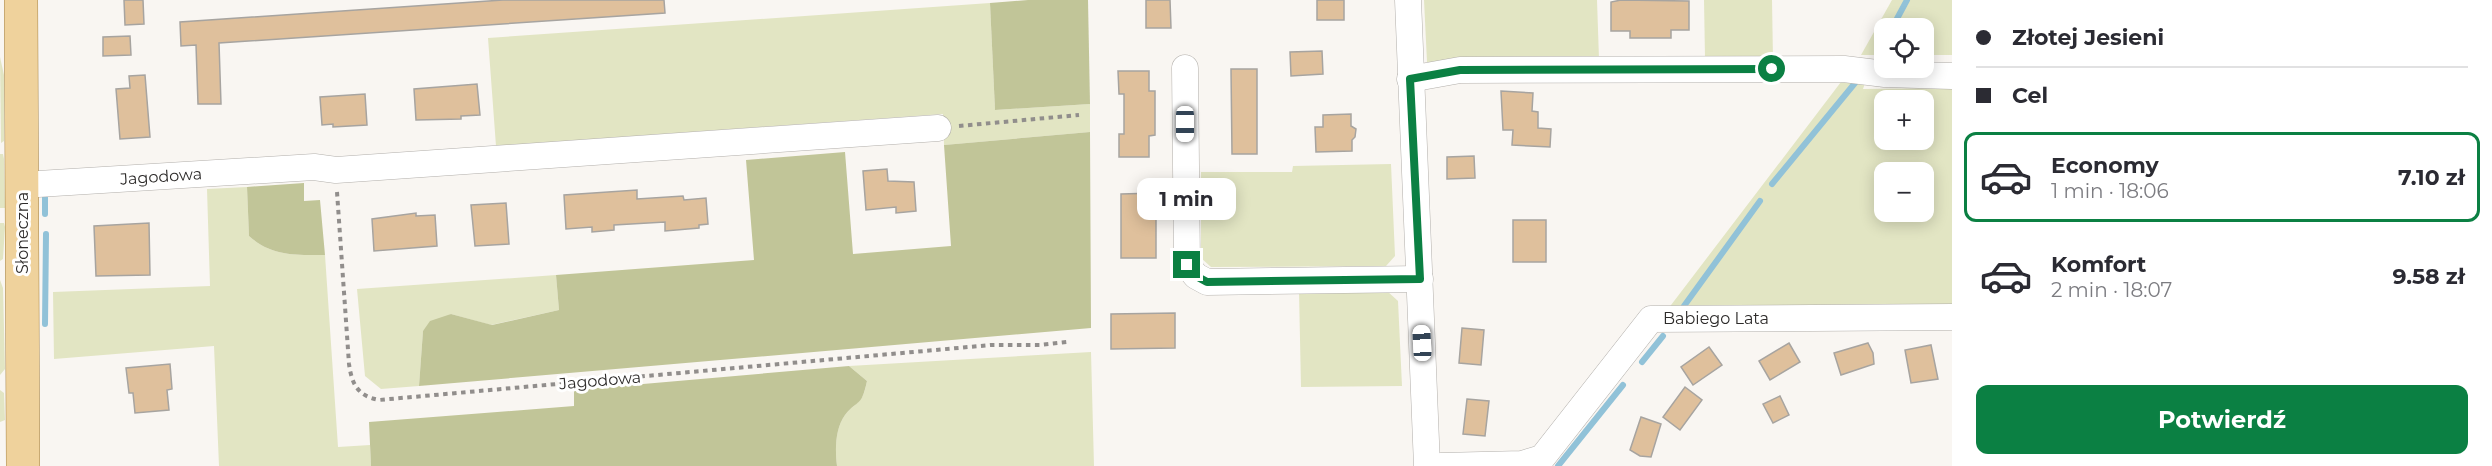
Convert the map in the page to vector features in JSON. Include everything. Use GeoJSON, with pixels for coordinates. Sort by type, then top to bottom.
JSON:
{"type":"FeatureCollection","features":[{"type":"Feature","properties":{"kind":"main road","name":"Słoneczna"},"geometry":{"type":"LineString","coordinates":[[21,0],[23,466]]}},
{"type":"Feature","properties":{"kind":"street"},"geometry":{"type":"LineString","coordinates":[[1408,0],[1427,466]]}},
{"type":"Feature","properties":{"kind":"street"},"geometry":{"type":"LineString","coordinates":[[1185,68],[1187,265],[1196,276],[1207,282],[1420,279]]}},
{"type":"Feature","properties":{"kind":"street"},"geometry":{"type":"LineString","coordinates":[[1410,79],[1460,70],[1567,69],[1844,69],[1885,74],[1952,76]]}},
{"type":"Feature","properties":{"kind":"street","name":"Jagodowa"},"geometry":{"type":"LineString","coordinates":[[22,185],[314,167],[336,170],[938,128]]}},
{"type":"Feature","properties":{"kind":"street","name":"Babiego Lata"},"geometry":{"type":"LineString","coordinates":[[1441,466],[1522,464],[1542,458],[1651,319],[1952,317]]}},
{"type":"Feature","properties":{"kind":"path"},"geometry":{"type":"LineString","coordinates":[[938,128],[1079,115]]}},
{"type":"Feature","properties":{"kind":"path","name":"Jagodowa"},"geometry":{"type":"LineString","coordinates":[[336,170],[351,380],[359,393],[368,398],[379,400],[991,345],[1040,345],[1067,342]]}},
{"type":"Feature","properties":{"kind":"green space"},"geometry":{"type":"Polygon","coordinates":[[[1028,0],[1088,0],[1090,104],[995,110],[990,3],[1028,0]]]}},
{"type":"Feature","properties":{"kind":"green space"},"geometry":{"type":"Polygon","coordinates":[[[1424,0],[1597,0],[1599,59],[1427,62],[1424,0]]]}},
{"type":"Feature","properties":{"kind":"green space"},"geometry":{"type":"Polygon","coordinates":[[[1704,0],[1772,0],[1773,60],[1705,58],[1704,0]]]}},
{"type":"Feature","properties":{"kind":"green space"},"geometry":{"type":"Polygon","coordinates":[[[1892,0],[1952,0],[1952,55],[1934,55],[1934,18],[1882,18],[1892,0]]]}},
{"type":"Feature","properties":{"kind":"green space"},"geometry":{"type":"Polygon","coordinates":[[[990,3],[995,110],[1090,104],[1090,132],[944,145],[943,114],[496,146],[488,38],[990,3]]]}},
{"type":"Feature","properties":{"kind":"green space"},"geometry":{"type":"Polygon","coordinates":[[[1874,32],[1874,55],[1861,55],[1874,32]]]}},
{"type":"Feature","properties":{"kind":"green space"},"geometry":{"type":"Polygon","coordinates":[[[0,57],[4,75],[4,141],[1,143],[0,57]]]}},
{"type":"Feature","properties":{"kind":"green space"},"geometry":{"type":"Polygon","coordinates":[[[1844,78],[1865,83],[1863,89],[1952,88],[1952,307],[1668,309],[1844,78]]]}},
{"type":"Feature","properties":{"kind":"green space"},"geometry":{"type":"Polygon","coordinates":[[[1090,132],[1091,328],[419,386],[423,331],[430,321],[451,314],[492,325],[559,310],[556,275],[754,260],[746,160],[845,152],[853,254],[951,246],[944,145],[1090,132]]]}},
{"type":"Feature","properties":{"kind":"green space"},"geometry":{"type":"Polygon","coordinates":[[[0,154],[3,154],[4,159],[5,208],[0,208],[0,154]]]}},
{"type":"Feature","properties":{"kind":"green space"},"geometry":{"type":"Polygon","coordinates":[[[1391,164],[1395,256],[1386,266],[1211,267],[1201,258],[1201,172],[1292,172],[1293,166],[1391,164]]]}},
{"type":"Feature","properties":{"kind":"green space"},"geometry":{"type":"Polygon","coordinates":[[[304,183],[304,201],[320,200],[325,255],[275,251],[257,243],[249,236],[247,187],[304,183]]]}},
{"type":"Feature","properties":{"kind":"green space"},"geometry":{"type":"Polygon","coordinates":[[[247,187],[249,236],[257,243],[284,253],[325,255],[338,447],[370,445],[371,466],[219,466],[214,346],[54,359],[53,292],[210,286],[207,189],[247,187]]]}},
{"type":"Feature","properties":{"kind":"green space"},"geometry":{"type":"Polygon","coordinates":[[[0,223],[4,223],[5,227],[3,259],[0,261],[0,223]]]}},
{"type":"Feature","properties":{"kind":"green space"},"geometry":{"type":"Polygon","coordinates":[[[556,275],[559,310],[491,325],[451,314],[423,331],[419,386],[381,389],[365,376],[357,289],[556,275]]]}},
{"type":"Feature","properties":{"kind":"green space"},"geometry":{"type":"Polygon","coordinates":[[[0,280],[3,288],[5,369],[0,375],[0,280]]]}},
{"type":"Feature","properties":{"kind":"green space"},"geometry":{"type":"Polygon","coordinates":[[[1299,291],[1387,291],[1398,301],[1402,386],[1301,387],[1299,291]]]}},
{"type":"Feature","properties":{"kind":"green space"},"geometry":{"type":"Polygon","coordinates":[[[1091,352],[1094,466],[837,466],[836,447],[839,427],[845,415],[861,399],[867,381],[849,366],[1091,352]]]}},
{"type":"Feature","properties":{"kind":"green space"},"geometry":{"type":"Polygon","coordinates":[[[849,366],[867,381],[861,399],[845,415],[839,427],[836,447],[837,466],[371,466],[369,422],[574,406],[574,390],[849,366]]]}},
{"type":"Feature","properties":{"kind":"green space"},"geometry":{"type":"Polygon","coordinates":[[[0,390],[4,393],[5,420],[0,422],[0,390]]]}},
{"type":"Feature","properties":{"kind":"building"},"geometry":{"type":"Polygon","coordinates":[[[124,0],[143,0],[144,24],[125,25],[124,0]]]}},
{"type":"Feature","properties":{"kind":"building"},"geometry":{"type":"Polygon","coordinates":[[[503,0],[664,0],[665,13],[219,43],[221,104],[198,104],[196,45],[181,46],[180,22],[503,0]]]}},
{"type":"Feature","properties":{"kind":"building"},"geometry":{"type":"Polygon","coordinates":[[[1146,0],[1170,0],[1171,28],[1146,28],[1146,0]]]}},
{"type":"Feature","properties":{"kind":"building"},"geometry":{"type":"Polygon","coordinates":[[[1317,0],[1344,0],[1344,20],[1317,20],[1317,0]]]}},
{"type":"Feature","properties":{"kind":"building"},"geometry":{"type":"Polygon","coordinates":[[[1621,0],[1689,1],[1689,30],[1671,30],[1671,38],[1630,38],[1630,31],[1611,31],[1611,2],[1621,0]]]}},
{"type":"Feature","properties":{"kind":"building"},"geometry":{"type":"Polygon","coordinates":[[[130,36],[131,55],[103,56],[103,37],[130,36]]]}},
{"type":"Feature","properties":{"kind":"building"},"geometry":{"type":"Polygon","coordinates":[[[1322,51],[1323,74],[1291,76],[1290,52],[1322,51]]]}},
{"type":"Feature","properties":{"kind":"building"},"geometry":{"type":"Polygon","coordinates":[[[1231,69],[1257,69],[1257,154],[1232,154],[1231,69]]]}},
{"type":"Feature","properties":{"kind":"building"},"geometry":{"type":"Polygon","coordinates":[[[1118,71],[1149,71],[1149,91],[1155,91],[1155,135],[1149,136],[1149,157],[1119,157],[1119,134],[1124,134],[1124,94],[1119,94],[1118,71]]]}},
{"type":"Feature","properties":{"kind":"building"},"geometry":{"type":"Polygon","coordinates":[[[145,75],[150,137],[120,139],[116,89],[130,88],[129,76],[145,75]]]}},
{"type":"Feature","properties":{"kind":"building"},"geometry":{"type":"Polygon","coordinates":[[[477,84],[480,115],[461,116],[461,119],[416,120],[414,89],[477,84]]]}},
{"type":"Feature","properties":{"kind":"building"},"geometry":{"type":"Polygon","coordinates":[[[1501,91],[1533,93],[1532,111],[1538,112],[1538,128],[1551,129],[1550,147],[1512,145],[1513,130],[1503,130],[1501,91]]]}},
{"type":"Feature","properties":{"kind":"building"},"geometry":{"type":"Polygon","coordinates":[[[365,94],[367,125],[333,127],[333,124],[322,125],[320,97],[365,94]]]}},
{"type":"Feature","properties":{"kind":"building"},"geometry":{"type":"Polygon","coordinates":[[[1351,114],[1351,126],[1356,129],[1352,140],[1352,151],[1316,152],[1315,127],[1323,127],[1323,115],[1351,114]]]}},
{"type":"Feature","properties":{"kind":"building"},"geometry":{"type":"Polygon","coordinates":[[[1474,156],[1475,178],[1447,179],[1447,157],[1474,156]]]}},
{"type":"Feature","properties":{"kind":"building"},"geometry":{"type":"Polygon","coordinates":[[[887,169],[888,181],[914,182],[916,211],[896,213],[896,207],[866,210],[863,171],[887,169]]]}},
{"type":"Feature","properties":{"kind":"building"},"geometry":{"type":"Polygon","coordinates":[[[637,190],[637,199],[683,196],[684,200],[706,198],[708,224],[699,225],[699,228],[665,231],[665,222],[614,225],[614,230],[592,232],[592,227],[566,229],[564,195],[637,190]]]}},
{"type":"Feature","properties":{"kind":"building"},"geometry":{"type":"Polygon","coordinates":[[[1156,193],[1156,258],[1121,258],[1121,194],[1156,193]]]}},
{"type":"Feature","properties":{"kind":"building"},"geometry":{"type":"Polygon","coordinates":[[[506,203],[509,244],[475,246],[471,205],[506,203]]]}},
{"type":"Feature","properties":{"kind":"building"},"geometry":{"type":"Polygon","coordinates":[[[416,213],[416,216],[435,215],[437,246],[374,251],[372,219],[416,213]]]}},
{"type":"Feature","properties":{"kind":"building"},"geometry":{"type":"Polygon","coordinates":[[[1513,220],[1546,220],[1546,262],[1513,262],[1513,220]]]}},
{"type":"Feature","properties":{"kind":"building"},"geometry":{"type":"Polygon","coordinates":[[[149,223],[150,275],[96,276],[94,226],[149,223]]]}},
{"type":"Feature","properties":{"kind":"building"},"geometry":{"type":"Polygon","coordinates":[[[1175,313],[1175,348],[1111,349],[1111,314],[1175,313]]]}},
{"type":"Feature","properties":{"kind":"building"},"geometry":{"type":"Polygon","coordinates":[[[1462,328],[1484,330],[1481,365],[1459,363],[1462,328]]]}},
{"type":"Feature","properties":{"kind":"building"},"geometry":{"type":"Polygon","coordinates":[[[1789,343],[1800,362],[1770,380],[1759,361],[1789,343]]]}},
{"type":"Feature","properties":{"kind":"building"},"geometry":{"type":"Polygon","coordinates":[[[1868,343],[1873,353],[1874,364],[1841,375],[1834,353],[1868,343]]]}},
{"type":"Feature","properties":{"kind":"building"},"geometry":{"type":"Polygon","coordinates":[[[1931,345],[1938,379],[1911,383],[1905,350],[1931,345]]]}},
{"type":"Feature","properties":{"kind":"building"},"geometry":{"type":"Polygon","coordinates":[[[1709,347],[1722,365],[1693,385],[1681,367],[1709,347]]]}},
{"type":"Feature","properties":{"kind":"building"},"geometry":{"type":"Polygon","coordinates":[[[170,364],[172,389],[167,390],[169,410],[135,413],[133,393],[129,393],[126,368],[170,364]]]}},
{"type":"Feature","properties":{"kind":"building"},"geometry":{"type":"Polygon","coordinates":[[[1685,387],[1702,400],[1680,430],[1663,417],[1685,387]]]}},
{"type":"Feature","properties":{"kind":"building"},"geometry":{"type":"Polygon","coordinates":[[[1780,396],[1789,415],[1773,423],[1763,404],[1780,396]]]}},
{"type":"Feature","properties":{"kind":"building"},"geometry":{"type":"Polygon","coordinates":[[[1467,399],[1489,401],[1485,436],[1463,434],[1467,399]]]}},
{"type":"Feature","properties":{"kind":"building"},"geometry":{"type":"Polygon","coordinates":[[[1641,417],[1661,424],[1651,457],[1640,456],[1630,450],[1641,417]]]}},
{"type":"Feature","properties":{"kind":"waterway"},"geometry":{"type":"LineString","coordinates":[[1897,18],[1907,0]]}},
{"type":"Feature","properties":{"kind":"waterway"},"geometry":{"type":"LineString","coordinates":[[1772,184],[1855,83]]}},
{"type":"Feature","properties":{"kind":"waterway"},"geometry":{"type":"LineString","coordinates":[[45,193],[45,214]]}},
{"type":"Feature","properties":{"kind":"waterway"},"geometry":{"type":"LineString","coordinates":[[1684,306],[1760,201]]}},
{"type":"Feature","properties":{"kind":"waterway"},"geometry":{"type":"LineString","coordinates":[[45,324],[46,234]]}},
{"type":"Feature","properties":{"kind":"waterway"},"geometry":{"type":"LineString","coordinates":[[1642,362],[1663,336]]}},
{"type":"Feature","properties":{"kind":"waterway"},"geometry":{"type":"LineString","coordinates":[[1558,466],[1623,385]]}},
{"type":"Feature","properties":{"kind":"route"},"geometry":{"type":"LineString","coordinates":[[1187,265],[1196,276],[1207,282],[1420,279],[1410,79],[1460,70],[1772,69]]}}]}
